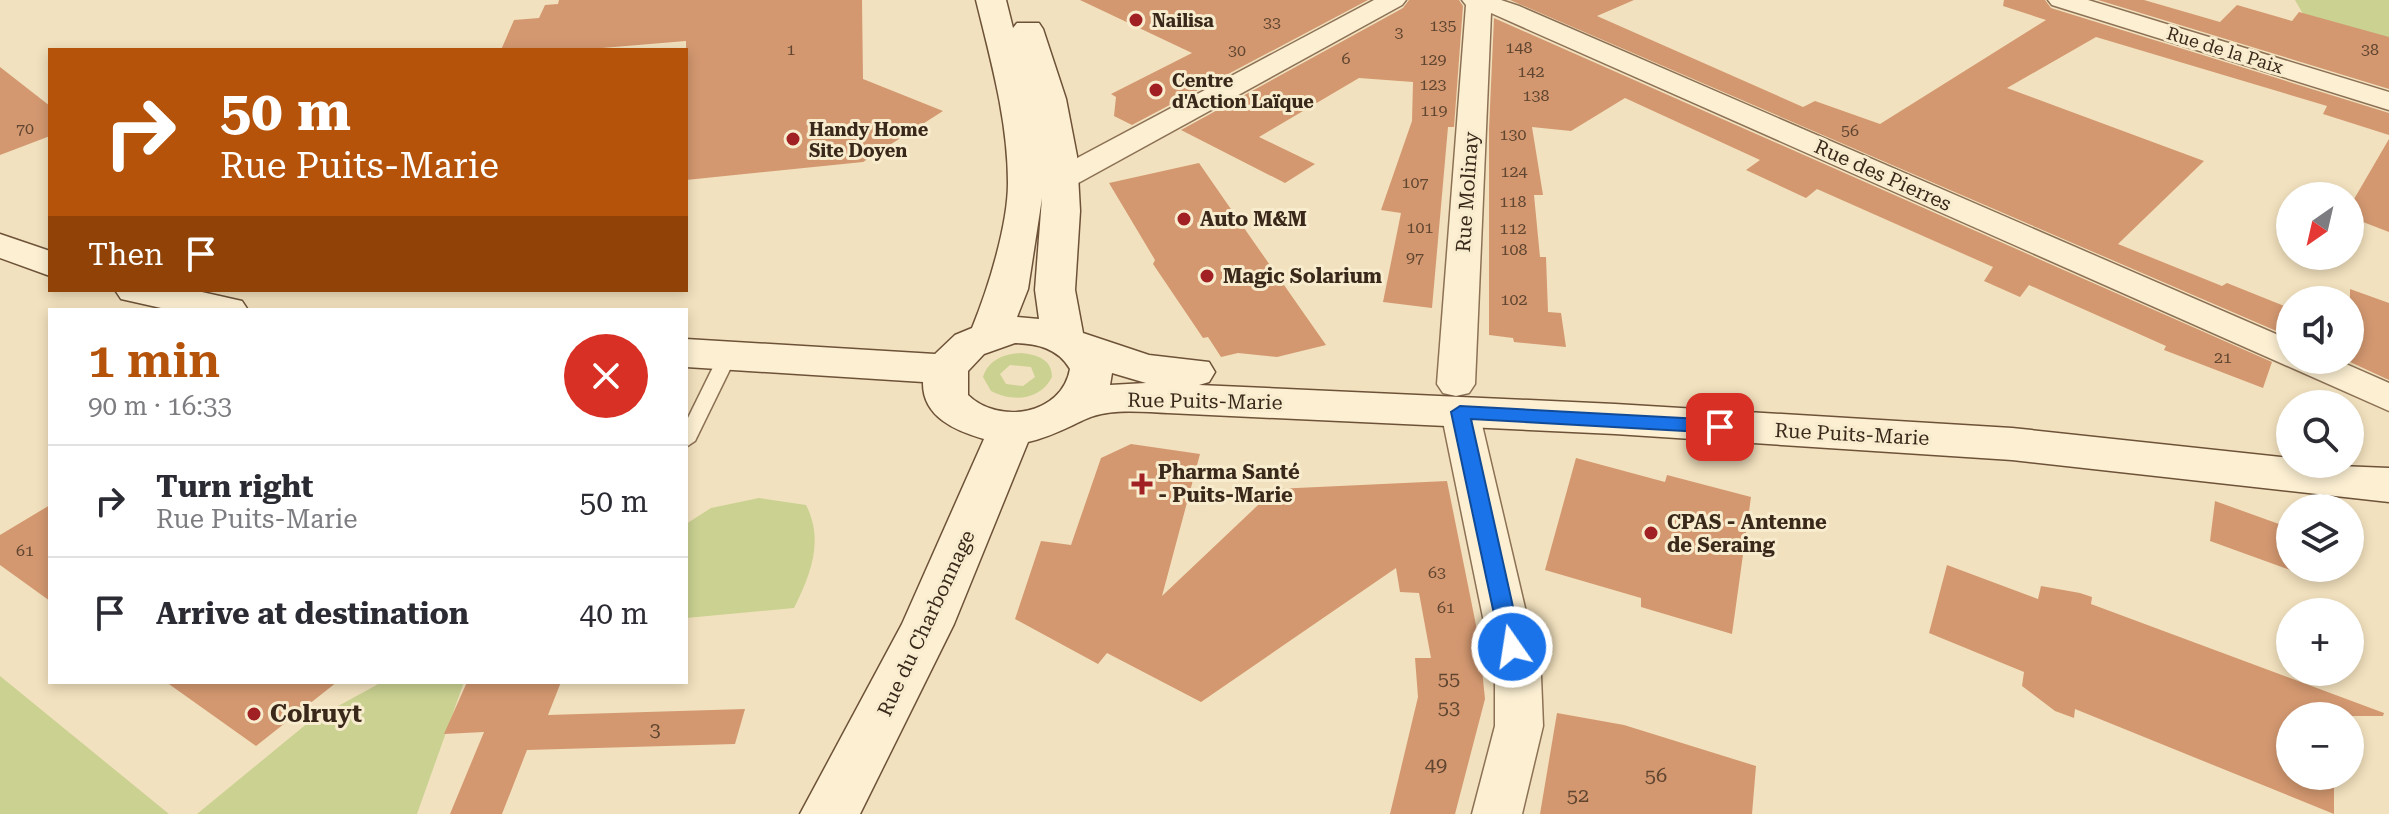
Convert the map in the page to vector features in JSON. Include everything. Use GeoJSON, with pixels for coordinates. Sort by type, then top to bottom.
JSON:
{"type":"FeatureCollection","features":[{"type":"Feature","properties":{"kind":"street"},"geometry":{"type":"LineString","coordinates":[[990,335],[1008,289],[1026,186],[1019,110],[991,0]]}},
{"type":"Feature","properties":{"kind":"street"},"geometry":{"type":"LineString","coordinates":[[1019,0],[1049,99],[1060,180],[1055,290],[1070,343],[1091,369],[1086,391],[1075,405],[1057,417],[1011,427],[970,419],[955,409],[946,397],[944,383],[947,369],[963,349],[990,335],[1023,330],[1070,343]]}},
{"type":"Feature","properties":{"kind":"street"},"geometry":{"type":"LineString","coordinates":[[1060,180],[1393,0]]}},
{"type":"Feature","properties":{"kind":"street","name":"Rue des Pierres"},"geometry":{"type":"LineString","coordinates":[[1477,0],[2276,348]]}},
{"type":"Feature","properties":{"kind":"street","name":"Rue Molinay"},"geometry":{"type":"LineString","coordinates":[[1477,0],[1458,398],[1518,676],[1519,726],[1497,814]]}},
{"type":"Feature","properties":{"kind":"street","name":"Rue de la Paix"},"geometry":{"type":"LineString","coordinates":[[2061,0],[2389,101]]}},
{"type":"Feature","properties":{"kind":"street"},"geometry":{"type":"LineString","coordinates":[[0,245],[48,263]]}},
{"type":"Feature","properties":{"kind":"street"},"geometry":{"type":"LineString","coordinates":[[144,292],[219,308]]}},
{"type":"Feature","properties":{"kind":"street","name":"Rue Puits-Marie"},"geometry":{"type":"LineString","coordinates":[[1070,343],[1148,369],[2012,444],[2389,485]]}},
{"type":"Feature","properties":{"kind":"street"},"geometry":{"type":"LineString","coordinates":[[688,353],[947,369]]}},
{"type":"Feature","properties":{"kind":"street"},"geometry":{"type":"LineString","coordinates":[[2336,374],[2389,398]]}},
{"type":"Feature","properties":{"kind":"street","name":"Rue Puits-Marie"},"geometry":{"type":"LineString","coordinates":[[1075,405],[1134,397],[1458,398],[1964,413],[2276,445]]}},
{"type":"Feature","properties":{"kind":"street","name":"Rue du Charbonnage"},"geometry":{"type":"LineString","coordinates":[[829,814],[898,689],[931,620],[1011,427]]}},
{"type":"Feature","properties":{"kind":"street"},"geometry":{"type":"LineString","coordinates":[[2364,454],[2389,456]]}},
{"type":"Feature","properties":{"kind":"lane"},"geometry":{"type":"LineString","coordinates":[[688,427],[728,355]]}},
{"type":"Feature","properties":{"kind":"green space"},"geometry":{"type":"Polygon","coordinates":[[[2295,0],[2389,0],[2389,41],[2303,14],[2295,0]]]}},
{"type":"Feature","properties":{"kind":"green space"},"geometry":{"type":"Polygon","coordinates":[[[1022,353],[1046,362],[1052,377],[1047,385],[1033,395],[1016,398],[991,391],[983,377],[993,362],[1003,356],[1022,353]],[[1010,365],[1000,374],[1006,384],[1023,386],[1035,377],[1031,367],[1010,365]]]}},
{"type":"Feature","properties":{"kind":"green space"},"geometry":{"type":"Polygon","coordinates":[[[759,498],[806,505],[815,544],[810,570],[794,608],[688,618],[688,523],[711,508],[759,498]]]}},
{"type":"Feature","properties":{"kind":"green space"},"geometry":{"type":"Polygon","coordinates":[[[0,676],[169,814],[0,814],[0,676]]]}},
{"type":"Feature","properties":{"kind":"green space"},"geometry":{"type":"Polygon","coordinates":[[[378,684],[463,684],[417,814],[197,814],[309,722],[378,684]]]}},
{"type":"Feature","properties":{"kind":"building"},"geometry":{"type":"Polygon","coordinates":[[[559,0],[862,0],[863,79],[943,111],[863,162],[688,180],[686,41],[602,48],[502,48],[514,20],[539,18],[545,5],[558,4],[559,0]]]}},
{"type":"Feature","properties":{"kind":"building"},"geometry":{"type":"Polygon","coordinates":[[[1080,0],[1368,0],[1132,125],[1114,116],[1116,97],[1111,94],[1192,53],[1080,0]]]}},
{"type":"Feature","properties":{"kind":"building"},"geometry":{"type":"Polygon","coordinates":[[[1409,0],[1459,0],[1463,6],[1454,127],[1448,127],[1432,308],[1383,302],[1401,213],[1381,210],[1412,121],[1413,82],[1359,78],[1259,137],[1315,164],[1285,183],[1181,130],[1403,8],[1409,0]]]}},
{"type":"Feature","properties":{"kind":"building"},"geometry":{"type":"Polygon","coordinates":[[[1510,0],[1634,0],[1597,16],[1803,107],[1815,101],[1880,124],[2046,20],[2003,6],[2004,0],[2045,0],[2051,8],[2389,113],[2389,135],[2323,114],[2327,106],[2096,37],[2007,88],[2204,161],[2118,244],[2222,286],[2227,283],[2276,303],[2276,331],[1510,0]]]}},
{"type":"Feature","properties":{"kind":"building"},"geometry":{"type":"Polygon","coordinates":[[[2098,0],[2144,0],[2220,22],[2237,5],[2292,21],[2299,12],[2389,37],[2389,89],[2098,0]]]}},
{"type":"Feature","properties":{"kind":"building"},"geometry":{"type":"Polygon","coordinates":[[[1494,18],[2272,362],[2263,388],[2164,350],[2166,346],[2029,285],[2020,297],[1984,281],[1993,267],[1817,189],[1806,198],[1746,170],[1760,160],[1625,98],[1571,131],[1532,127],[1543,195],[1534,195],[1540,257],[1546,257],[1548,312],[1561,313],[1566,347],[1514,342],[1513,338],[1489,335],[1489,129],[1494,18]]]}},
{"type":"Feature","properties":{"kind":"building"},"geometry":{"type":"Polygon","coordinates":[[[0,67],[48,104],[48,137],[0,155],[0,67]]]}},
{"type":"Feature","properties":{"kind":"building"},"geometry":{"type":"Polygon","coordinates":[[[2389,139],[2389,232],[2364,222],[2364,182],[2389,139]]]}},
{"type":"Feature","properties":{"kind":"building"},"geometry":{"type":"Polygon","coordinates":[[[1199,163],[1326,345],[1277,357],[1238,353],[1221,357],[1208,337],[1203,338],[1153,264],[1155,260],[1109,183],[1199,163]]]}},
{"type":"Feature","properties":{"kind":"building"},"geometry":{"type":"Polygon","coordinates":[[[2364,294],[2389,303],[2389,380],[2364,368],[2364,294]]]}},
{"type":"Feature","properties":{"kind":"building"},"geometry":{"type":"Polygon","coordinates":[[[1131,444],[1200,454],[1162,596],[1275,489],[1447,481],[1479,640],[1485,699],[1455,814],[1390,814],[1418,697],[1415,658],[1431,658],[1419,593],[1400,592],[1396,568],[1201,702],[1107,653],[1098,664],[1015,619],[1041,541],[1071,545],[1101,458],[1131,444]]]}},
{"type":"Feature","properties":{"kind":"building","name":"CPAS - Antenne de Seraing"},"geometry":{"type":"Polygon","coordinates":[[[1576,458],[1665,482],[1667,475],[1751,497],[1732,634],[1641,607],[1641,598],[1545,570],[1576,458]]]}},
{"type":"Feature","properties":{"kind":"building"},"geometry":{"type":"Polygon","coordinates":[[[2215,501],[2276,523],[2276,565],[2210,541],[2215,501]]]}},
{"type":"Feature","properties":{"kind":"building"},"geometry":{"type":"Polygon","coordinates":[[[48,506],[48,600],[0,565],[0,535],[48,506]]]}},
{"type":"Feature","properties":{"kind":"building"},"geometry":{"type":"Polygon","coordinates":[[[1947,565],[2038,599],[2041,586],[2092,597],[2091,604],[2276,673],[2276,686],[2311,686],[2354,702],[2276,702],[2276,790],[2334,790],[2334,814],[2075,709],[2074,718],[2055,711],[2022,686],[2024,672],[1929,633],[1947,565]]]}},
{"type":"Feature","properties":{"kind":"building","name":"Colruyt"},"geometry":{"type":"Polygon","coordinates":[[[169,684],[334,684],[256,746],[169,684]]]}},
{"type":"Feature","properties":{"kind":"building"},"geometry":{"type":"Polygon","coordinates":[[[466,684],[560,684],[548,715],[745,709],[735,744],[527,750],[502,814],[450,814],[484,732],[444,734],[466,684]]]}},
{"type":"Feature","properties":{"kind":"building"},"geometry":{"type":"Polygon","coordinates":[[[2364,706],[2384,713],[2383,716],[2364,716],[2364,706]]]}},
{"type":"Feature","properties":{"kind":"building"},"geometry":{"type":"Polygon","coordinates":[[[1557,713],[1624,725],[1756,766],[1752,814],[1540,814],[1557,713]]]}},
{"type":"Feature","properties":{"kind":"place","name":"Nailisa"},"geometry":{"type":"Point","coordinates":[1136,20]}},
{"type":"Feature","properties":{"kind":"place","name":"Centre d'Action Laïque"},"geometry":{"type":"Point","coordinates":[1156,90]}},
{"type":"Feature","properties":{"kind":"place","name":"Handy Home Site Doyen"},"geometry":{"type":"Point","coordinates":[793,139]}},
{"type":"Feature","properties":{"kind":"place","name":"Auto M&M"},"geometry":{"type":"Point","coordinates":[1184,219]}},
{"type":"Feature","properties":{"kind":"place","name":"Magic Solarium"},"geometry":{"type":"Point","coordinates":[1207,276]}},
{"type":"Feature","properties":{"kind":"place","name":"Pharma Santé - Puits-Marie"},"geometry":{"type":"Point","coordinates":[1142,484]}},
{"type":"Feature","properties":{"kind":"place","name":"CPAS - Antenne de Seraing"},"geometry":{"type":"Point","coordinates":[1651,533]}},
{"type":"Feature","properties":{"kind":"place","name":"Colruyt"},"geometry":{"type":"Point","coordinates":[254,714]}},
{"type":"Feature","properties":{"kind":"route"},"geometry":{"type":"LineString","coordinates":[[1512,647],[1484,534],[1460,412],[1720,427]]}}]}
